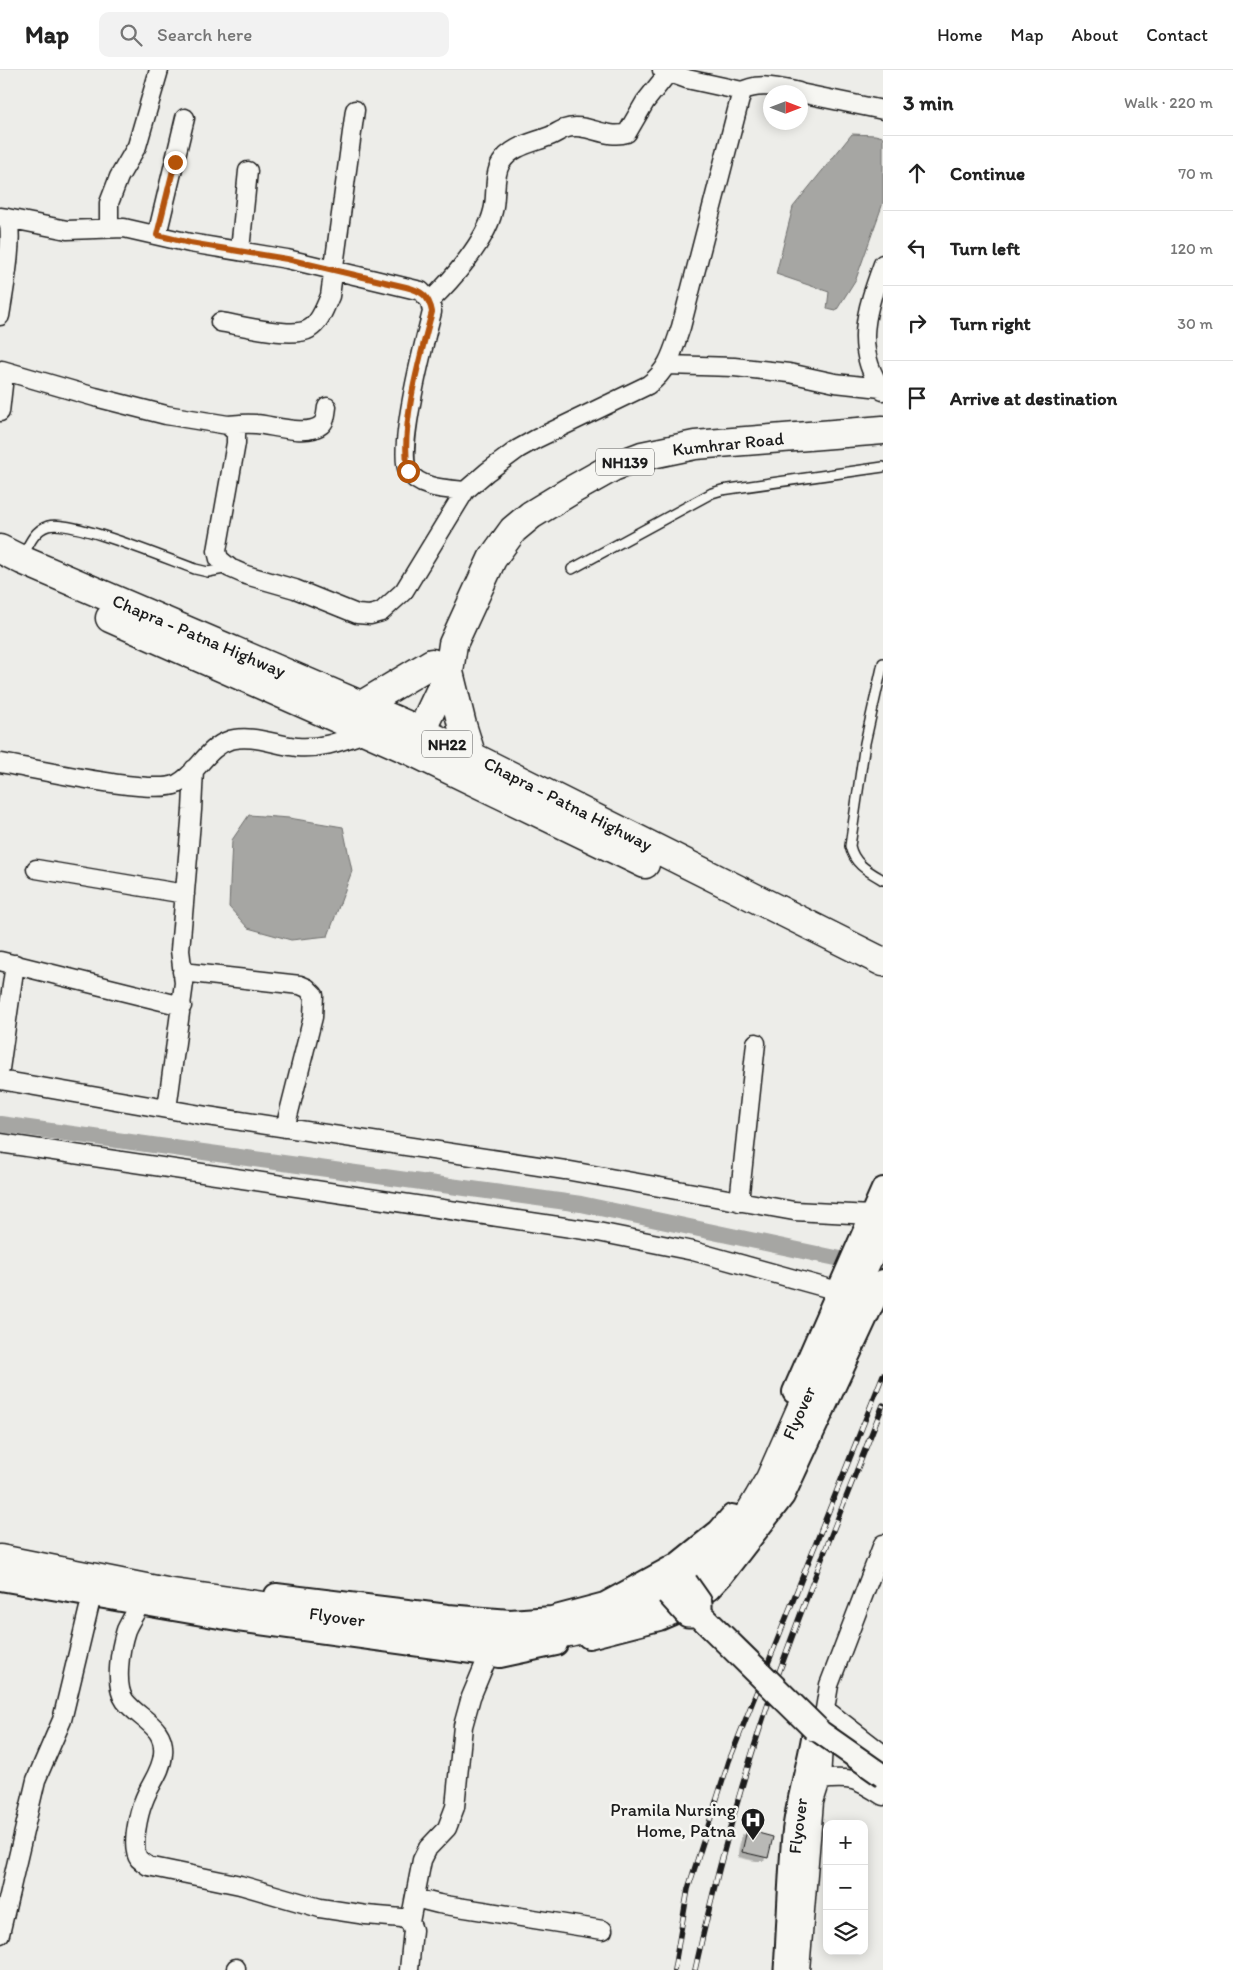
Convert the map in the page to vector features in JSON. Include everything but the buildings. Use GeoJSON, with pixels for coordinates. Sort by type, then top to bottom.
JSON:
{"type":"FeatureCollection","features":[{"type":"Feature","properties":{"kind":"main road","name":"Kumhrar Road"},"geometry":{"type":"LineString","coordinates":[[408,738],[440,667],[454,644],[492,559],[514,530],[531,515],[613,467],[642,456],[695,445],[883,430]]}},
{"type":"Feature","properties":{"kind":"main road","name":"Chapra - Patna Highway"},"geometry":{"type":"LineString","coordinates":[[7,559],[362,706],[408,738],[883,979]]}},
{"type":"Feature","properties":{"kind":"main road","name":"Chapra - Patna Highway"},"geometry":{"type":"LineString","coordinates":[[7,559],[368,732],[408,738],[472,756],[883,962]]}},
{"type":"Feature","properties":{"kind":"main road"},"geometry":{"type":"LineString","coordinates":[[362,706],[440,667],[472,756]]}},
{"type":"Feature","properties":{"kind":"main road","name":"Flyover"},"geometry":{"type":"LineString","coordinates":[[0,1559],[166,1592],[482,1638],[536,1637],[595,1626],[677,1588],[716,1554],[745,1518],[770,1479],[873,1224]]}},
{"type":"Feature","properties":{"kind":"main road"},"geometry":{"type":"LineString","coordinates":[[677,1588],[699,1603],[699,1614],[821,1719]]}},
{"type":"Feature","properties":{"kind":"main road","name":"Flyover"},"geometry":{"type":"LineString","coordinates":[[787,1970],[795,1834],[802,1793],[821,1719]]}},
{"type":"Feature","properties":{"kind":"street"},"geometry":{"type":"LineString","coordinates":[[109,228],[109,203],[119,177],[137,146],[159,70]]}},
{"type":"Feature","properties":{"kind":"street"},"geometry":{"type":"LineString","coordinates":[[430,301],[463,264],[493,214],[500,164],[508,154],[575,126],[591,128],[619,136],[627,133],[665,71],[742,91],[751,87],[763,86]]}},
{"type":"Feature","properties":{"kind":"street"},"geometry":{"type":"LineString","coordinates":[[228,425],[236,433],[236,443],[217,550],[219,558],[230,568],[246,576],[295,589],[357,614],[381,612],[404,591],[465,491],[518,449],[648,385],[660,376],[667,365],[681,327],[742,91]]}},
{"type":"Feature","properties":{"kind":"street"},"geometry":{"type":"LineString","coordinates":[[808,95],[883,110]]}},
{"type":"Feature","properties":{"kind":"street"},"geometry":{"type":"LineString","coordinates":[[220,322],[297,333],[310,329],[318,320],[330,296],[355,110]]}},
{"type":"Feature","properties":{"kind":"street"},"geometry":{"type":"LineString","coordinates":[[157,235],[185,118]]}},
{"type":"Feature","properties":{"kind":"street"},"geometry":{"type":"LineString","coordinates":[[240,250],[248,171]]}},
{"type":"Feature","properties":{"kind":"street"},"geometry":{"type":"LineString","coordinates":[[3,218],[67,230],[83,231],[124,228],[190,243],[240,250],[421,291],[430,301],[432,312],[412,398],[405,456],[408,471],[418,480],[431,487],[465,491]]}},
{"type":"Feature","properties":{"kind":"street"},"geometry":{"type":"LineString","coordinates":[[0,316],[10,224],[3,218]]}},
{"type":"Feature","properties":{"kind":"street"},"geometry":{"type":"LineString","coordinates":[[882,389],[872,373],[867,357],[864,328],[871,298],[883,264]]}},
{"type":"Feature","properties":{"kind":"street"},"geometry":{"type":"LineString","coordinates":[[0,412],[4,385],[1,365],[95,397],[166,415],[228,425],[255,424],[312,430],[321,426],[325,420],[327,407]]}},
{"type":"Feature","properties":{"kind":"street"},"geometry":{"type":"LineString","coordinates":[[667,365],[734,367],[789,373],[836,383],[882,389]]}},
{"type":"Feature","properties":{"kind":"street"},"geometry":{"type":"LineString","coordinates":[[0,763],[134,786],[164,787],[178,783],[215,748],[230,740],[252,738],[297,747],[314,747],[332,745],[368,732]]}},
{"type":"Feature","properties":{"kind":"street"},"geometry":{"type":"LineString","coordinates":[[167,1109],[184,983],[180,950],[194,769]]}},
{"type":"Feature","properties":{"kind":"street"},"geometry":{"type":"LineString","coordinates":[[36,869],[185,894]]}},
{"type":"Feature","properties":{"kind":"street"},"geometry":{"type":"LineString","coordinates":[[0,1070],[8,963],[182,1006]]}},
{"type":"Feature","properties":{"kind":"street"},"geometry":{"type":"LineString","coordinates":[[182,972],[300,985],[307,988],[314,995],[313,1017],[285,1128]]}},
{"type":"Feature","properties":{"kind":"street"},"geometry":{"type":"LineString","coordinates":[[739,1202],[756,1043]]}},
{"type":"Feature","properties":{"kind":"street"},"geometry":{"type":"LineString","coordinates":[[0,1080],[285,1128],[565,1170],[873,1224]]}},
{"type":"Feature","properties":{"kind":"street"},"geometry":{"type":"LineString","coordinates":[[0,1142],[598,1232],[841,1284]]}},
{"type":"Feature","properties":{"kind":"street"},"geometry":{"type":"LineString","coordinates":[[0,1548],[135,1574],[234,1590],[448,1616],[510,1621],[552,1618],[605,1604],[678,1564],[719,1531],[742,1503],[764,1463],[841,1284],[873,1224],[883,1189]]}},
{"type":"Feature","properties":{"kind":"street"},"geometry":{"type":"LineString","coordinates":[[0,1579],[237,1620],[500,1656],[645,1624],[673,1613],[709,1589],[783,1496],[882,1284]]}},
{"type":"Feature","properties":{"kind":"street"},"geometry":{"type":"LineString","coordinates":[[800,1970],[814,1802],[821,1780],[821,1719],[829,1686],[883,1544]]}},
{"type":"Feature","properties":{"kind":"street"},"geometry":{"type":"LineString","coordinates":[[0,1934],[6,1879],[36,1780],[62,1720],[92,1595]]}},
{"type":"Feature","properties":{"kind":"street"},"geometry":{"type":"LineString","coordinates":[[141,1603],[126,1631],[120,1661],[120,1690],[124,1700],[158,1730],[163,1741],[163,1755],[155,1780],[143,1801],[134,1848],[138,1858],[148,1866],[240,1885],[302,1904],[366,1915],[402,1918],[410,1922]]}},
{"type":"Feature","properties":{"kind":"street"},"geometry":{"type":"LineString","coordinates":[[409,1970],[413,1930],[410,1922],[422,1860],[428,1848],[447,1828],[452,1818],[465,1718],[471,1696],[489,1654]]}},
{"type":"Feature","properties":{"kind":"street"},"geometry":{"type":"LineString","coordinates":[[821,1719],[883,1754]]}},
{"type":"Feature","properties":{"kind":"street"},"geometry":{"type":"LineString","coordinates":[[821,1719],[883,1776]]}},
{"type":"Feature","properties":{"kind":"street"},"geometry":{"type":"LineString","coordinates":[[821,1780],[840,1777],[863,1782],[883,1796]]}},
{"type":"Feature","properties":{"kind":"street"},"geometry":{"type":"LineString","coordinates":[[415,1898],[439,1904],[603,1930]]}},
{"type":"Feature","properties":{"kind":"lane"},"geometry":{"type":"LineString","coordinates":[[572,569],[712,493],[883,467]]}},
{"type":"Feature","properties":{"kind":"lane"},"geometry":{"type":"LineString","coordinates":[[7,559],[41,529],[49,526],[59,526],[81,529],[195,569],[208,572],[230,568]]}},
{"type":"Feature","properties":{"kind":"lane"},"geometry":{"type":"LineString","coordinates":[[883,663],[864,743],[850,846],[856,861],[865,870],[883,880]]}},
{"type":"Feature","properties":{"kind":"shaded area"},"geometry":{"type":"Polygon","coordinates":[[[852,134],[883,137],[883,203],[856,279],[836,311],[827,309],[829,292],[776,274],[793,207],[852,134]]]}},
{"type":"Feature","properties":{"kind":"shaded area"},"geometry":{"type":"Polygon","coordinates":[[[249,815],[289,818],[343,827],[352,871],[328,936],[291,940],[248,928],[229,907],[232,840],[249,815]]]}},
{"type":"Feature","properties":{"kind":"waterway"},"geometry":{"type":"LineString","coordinates":[[0,1124],[581,1204],[883,1268]]}},
{"type":"Feature","properties":{"kind":"railway"},"geometry":{"type":"LineString","coordinates":[[674,1970],[688,1889],[729,1761],[883,1375]]}},
{"type":"Feature","properties":{"kind":"railway"},"geometry":{"type":"LineString","coordinates":[[695,1970],[726,1843],[763,1719],[814,1579],[883,1405]]}},
{"type":"Feature","properties":{"kind":"place","name":"Pramila Nursing Home, Patna"},"geometry":{"type":"Point","coordinates":[753,1841]}},
{"type":"Feature","properties":{"kind":"route"},"geometry":{"type":"LineString","coordinates":[[175,162],[157,235],[190,243],[287,259],[406,287],[421,291],[430,301],[432,312],[412,398],[405,456],[408,471]]}}]}
